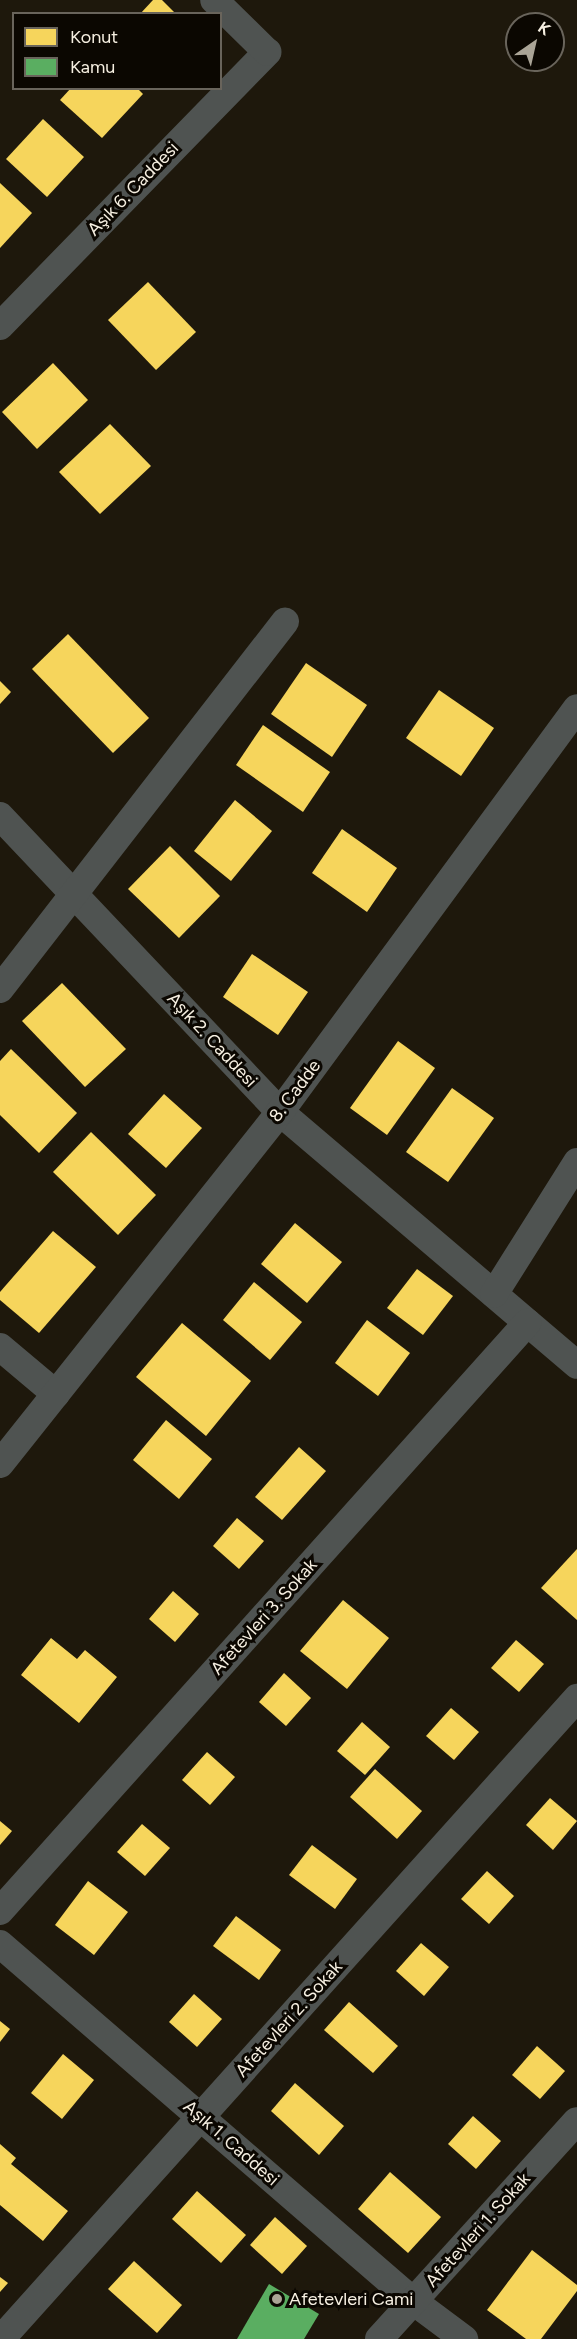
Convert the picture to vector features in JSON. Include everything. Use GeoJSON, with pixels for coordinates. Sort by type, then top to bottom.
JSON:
{"type":"FeatureCollection","features":[{"type":"Feature","properties":{"kind":"street","name":"Aşık 6. Caddesi"},"geometry":{"type":"LineString","coordinates":[[0,326],[267,52],[214,0]]}},
{"type":"Feature","properties":{"kind":"street"},"geometry":{"type":"LineString","coordinates":[[0,988],[285,621]]}},
{"type":"Feature","properties":{"kind":"street","name":"8. Cadde"},"geometry":{"type":"LineString","coordinates":[[0,1464],[280,1112],[577,708]]}},
{"type":"Feature","properties":{"kind":"street","name":"Aşık 2. Caddesi"},"geometry":{"type":"LineString","coordinates":[[0,816],[280,1112],[577,1365]]}},
{"type":"Feature","properties":{"kind":"street"},"geometry":{"type":"LineString","coordinates":[[494,1294],[577,1162]]}},
{"type":"Feature","properties":{"kind":"street","name":"Afetevleri 3. Sokak"},"geometry":{"type":"LineString","coordinates":[[0,1911],[527,1323]]}},
{"type":"Feature","properties":{"kind":"street"},"geometry":{"type":"LineString","coordinates":[[0,1347],[56,1394]]}},
{"type":"Feature","properties":{"kind":"street","name":"Afetevleri 2. Sokak"},"geometry":{"type":"LineString","coordinates":[[1,2339],[577,1698]]}},
{"type":"Feature","properties":{"kind":"street","name":"Aşık 1. Caddesi"},"geometry":{"type":"LineString","coordinates":[[0,1944],[413,2301],[464,2339]]}},
{"type":"Feature","properties":{"kind":"street","name":"Afetevleri 1. Sokak"},"geometry":{"type":"LineString","coordinates":[[379,2339],[577,2121]]}},
{"type":"Feature","properties":{"kind":"building: Konut"},"geometry":{"type":"Polygon","coordinates":[[[153,0],[162,0],[174,12],[142,12],[153,0]]]}},
{"type":"Feature","properties":{"kind":"building: Konut"},"geometry":{"type":"Polygon","coordinates":[[[69,90],[139,90],[143,94],[102,138],[60,100],[69,90]]]}},
{"type":"Feature","properties":{"kind":"building: Konut"},"geometry":{"type":"Polygon","coordinates":[[[43,119],[84,157],[47,197],[6,159],[43,119]]]}},
{"type":"Feature","properties":{"kind":"building: Konut"},"geometry":{"type":"Polygon","coordinates":[[[0,183],[32,213],[0,248],[0,183]]]}},
{"type":"Feature","properties":{"kind":"building: Konut"},"geometry":{"type":"Polygon","coordinates":[[[148,282],[196,332],[156,370],[108,320],[148,282]]]}},
{"type":"Feature","properties":{"kind":"building: Konut"},"geometry":{"type":"Polygon","coordinates":[[[53,363],[88,400],[37,449],[2,412],[53,363]]]}},
{"type":"Feature","properties":{"kind":"building: Konut"},"geometry":{"type":"Polygon","coordinates":[[[110,424],[151,466],[100,514],[59,472],[110,424]]]}},
{"type":"Feature","properties":{"kind":"building: Konut"},"geometry":{"type":"Polygon","coordinates":[[[68,634],[149,718],[113,753],[32,669],[68,634]]]}},
{"type":"Feature","properties":{"kind":"building: Konut"},"geometry":{"type":"Polygon","coordinates":[[[306,663],[367,705],[332,757],[271,714],[306,663]]]}},
{"type":"Feature","properties":{"kind":"building: Konut"},"geometry":{"type":"Polygon","coordinates":[[[0,681],[11,692],[0,704],[0,681]]]}},
{"type":"Feature","properties":{"kind":"building: Konut"},"geometry":{"type":"Polygon","coordinates":[[[439,690],[494,728],[461,776],[406,738],[439,690]]]}},
{"type":"Feature","properties":{"kind":"building: Konut"},"geometry":{"type":"Polygon","coordinates":[[[263,725],[330,772],[303,812],[236,765],[263,725]]]}},
{"type":"Feature","properties":{"kind":"building: Konut"},"geometry":{"type":"Polygon","coordinates":[[[235,800],[272,831],[231,881],[194,851],[235,800]]]}},
{"type":"Feature","properties":{"kind":"building: Konut"},"geometry":{"type":"Polygon","coordinates":[[[342,829],[397,868],[367,912],[312,873],[342,829]]]}},
{"type":"Feature","properties":{"kind":"building: Konut"},"geometry":{"type":"Polygon","coordinates":[[[170,846],[220,896],[179,938],[128,889],[170,846]]]}},
{"type":"Feature","properties":{"kind":"building: Konut"},"geometry":{"type":"Polygon","coordinates":[[[252,954],[308,992],[278,1035],[223,997],[252,954]]]}},
{"type":"Feature","properties":{"kind":"building: Konut"},"geometry":{"type":"Polygon","coordinates":[[[62,983],[126,1049],[85,1087],[22,1021],[62,983]]]}},
{"type":"Feature","properties":{"kind":"building: Konut"},"geometry":{"type":"Polygon","coordinates":[[[398,1041],[435,1068],[387,1135],[350,1108],[398,1041]]]}},
{"type":"Feature","properties":{"kind":"building: Konut"},"geometry":{"type":"Polygon","coordinates":[[[11,1049],[77,1113],[39,1153],[0,1115],[0,1061],[11,1049]]]}},
{"type":"Feature","properties":{"kind":"building: Konut"},"geometry":{"type":"Polygon","coordinates":[[[452,1088],[494,1118],[448,1182],[406,1152],[452,1088]]]}},
{"type":"Feature","properties":{"kind":"building: Konut"},"geometry":{"type":"Polygon","coordinates":[[[164,1094],[202,1128],[166,1168],[128,1134],[164,1094]]]}},
{"type":"Feature","properties":{"kind":"building: Konut"},"geometry":{"type":"Polygon","coordinates":[[[91,1132],[156,1195],[118,1235],[53,1172],[91,1132]]]}},
{"type":"Feature","properties":{"kind":"building: Konut"},"geometry":{"type":"Polygon","coordinates":[[[295,1223],[342,1262],[307,1303],[261,1264],[295,1223]]]}},
{"type":"Feature","properties":{"kind":"building: Konut"},"geometry":{"type":"Polygon","coordinates":[[[53,1231],[96,1267],[39,1333],[0,1300],[0,1292],[53,1231]]]}},
{"type":"Feature","properties":{"kind":"building: Konut"},"geometry":{"type":"Polygon","coordinates":[[[417,1269],[453,1296],[423,1335],[387,1308],[417,1269]]]}},
{"type":"Feature","properties":{"kind":"building: Konut"},"geometry":{"type":"Polygon","coordinates":[[[254,1282],[302,1322],[270,1360],[223,1320],[254,1282]]]}},
{"type":"Feature","properties":{"kind":"building: Konut"},"geometry":{"type":"Polygon","coordinates":[[[367,1320],[410,1353],[378,1396],[335,1363],[367,1320]]]}},
{"type":"Feature","properties":{"kind":"building: Konut"},"geometry":{"type":"Polygon","coordinates":[[[182,1323],[251,1381],[206,1436],[136,1377],[182,1323]]]}},
{"type":"Feature","properties":{"kind":"building: Konut"},"geometry":{"type":"Polygon","coordinates":[[[166,1420],[212,1459],[179,1499],[133,1460],[166,1420]]]}},
{"type":"Feature","properties":{"kind":"building: Konut"},"geometry":{"type":"Polygon","coordinates":[[[299,1447],[326,1471],[282,1520],[255,1497],[299,1447]]]}},
{"type":"Feature","properties":{"kind":"building: Konut"},"geometry":{"type":"Polygon","coordinates":[[[237,1518],[264,1541],[239,1569],[213,1546],[237,1518]]]}},
{"type":"Feature","properties":{"kind":"building: Konut"},"geometry":{"type":"Polygon","coordinates":[[[577,1549],[577,1620],[541,1588],[577,1549]]]}},
{"type":"Feature","properties":{"kind":"building: Konut"},"geometry":{"type":"Polygon","coordinates":[[[173,1591],[199,1614],[175,1642],[149,1619],[173,1591]]]}},
{"type":"Feature","properties":{"kind":"building: Konut"},"geometry":{"type":"Polygon","coordinates":[[[343,1600],[389,1638],[347,1689],[300,1651],[343,1600]]]}},
{"type":"Feature","properties":{"kind":"building: Konut"},"geometry":{"type":"Polygon","coordinates":[[[51,1638],[77,1659],[85,1650],[117,1677],[79,1723],[21,1675],[51,1638]]]}},
{"type":"Feature","properties":{"kind":"building: Konut"},"geometry":{"type":"Polygon","coordinates":[[[516,1640],[544,1664],[519,1692],[491,1668],[516,1640]]]}},
{"type":"Feature","properties":{"kind":"building: Konut"},"geometry":{"type":"Polygon","coordinates":[[[284,1673],[311,1698],[286,1726],[259,1702],[284,1673]]]}},
{"type":"Feature","properties":{"kind":"building: Konut"},"geometry":{"type":"Polygon","coordinates":[[[451,1708],[479,1732],[454,1760],[426,1736],[451,1708]]]}},
{"type":"Feature","properties":{"kind":"building: Konut"},"geometry":{"type":"Polygon","coordinates":[[[362,1722],[390,1747],[365,1775],[337,1751],[362,1722]]]}},
{"type":"Feature","properties":{"kind":"building: Konut"},"geometry":{"type":"Polygon","coordinates":[[[207,1752],[235,1777],[210,1805],[182,1780],[207,1752]]]}},
{"type":"Feature","properties":{"kind":"building: Konut"},"geometry":{"type":"Polygon","coordinates":[[[375,1769],[422,1811],[397,1839],[350,1797],[375,1769]]]}},
{"type":"Feature","properties":{"kind":"building: Konut"},"geometry":{"type":"Polygon","coordinates":[[[550,1798],[577,1821],[553,1850],[526,1825],[550,1798]]]}},
{"type":"Feature","properties":{"kind":"building: Konut"},"geometry":{"type":"Polygon","coordinates":[[[0,1821],[12,1831],[0,1845],[0,1821]]]}},
{"type":"Feature","properties":{"kind":"building: Konut"},"geometry":{"type":"Polygon","coordinates":[[[142,1824],[170,1848],[145,1876],[117,1852],[142,1824]]]}},
{"type":"Feature","properties":{"kind":"building: Konut"},"geometry":{"type":"Polygon","coordinates":[[[312,1845],[357,1879],[335,1909],[289,1875],[312,1845]]]}},
{"type":"Feature","properties":{"kind":"building: Konut"},"geometry":{"type":"Polygon","coordinates":[[[487,1871],[514,1896],[489,1924],[461,1899],[487,1871]]]}},
{"type":"Feature","properties":{"kind":"building: Konut"},"geometry":{"type":"Polygon","coordinates":[[[88,1881],[128,1912],[94,1955],[55,1925],[88,1881]]]}},
{"type":"Feature","properties":{"kind":"building: Konut"},"geometry":{"type":"Polygon","coordinates":[[[236,1916],[281,1950],[259,1980],[213,1946],[236,1916]]]}},
{"type":"Feature","properties":{"kind":"building: Konut"},"geometry":{"type":"Polygon","coordinates":[[[421,1943],[449,1967],[424,1996],[396,1971],[421,1943]]]}},
{"type":"Feature","properties":{"kind":"building: Konut"},"geometry":{"type":"Polygon","coordinates":[[[194,1994],[222,2019],[197,2047],[169,2022],[194,1994]]]}},
{"type":"Feature","properties":{"kind":"building: Konut"},"geometry":{"type":"Polygon","coordinates":[[[349,2002],[398,2046],[373,2073],[324,2030],[349,2002]]]}},
{"type":"Feature","properties":{"kind":"building: Konut"},"geometry":{"type":"Polygon","coordinates":[[[0,2021],[10,2029],[0,2042],[0,2021]]]}},
{"type":"Feature","properties":{"kind":"building: Konut"},"geometry":{"type":"Polygon","coordinates":[[[537,2046],[565,2071],[540,2099],[512,2075],[537,2046]]]}},
{"type":"Feature","properties":{"kind":"building: Konut"},"geometry":{"type":"Polygon","coordinates":[[[63,2054],[94,2080],[62,2119],[31,2093],[63,2054]]]}},
{"type":"Feature","properties":{"kind":"building: Konut"},"geometry":{"type":"Polygon","coordinates":[[[295,2083],[344,2126],[319,2155],[271,2111],[295,2083]]]}},
{"type":"Feature","properties":{"kind":"building: Konut"},"geometry":{"type":"Polygon","coordinates":[[[473,2116],[501,2141],[476,2169],[448,2144],[473,2116]]]}},
{"type":"Feature","properties":{"kind":"building: Konut"},"geometry":{"type":"Polygon","coordinates":[[[0,2144],[16,2158],[11,2164],[68,2211],[43,2241],[0,2205],[0,2144]]]}},
{"type":"Feature","properties":{"kind":"building: Konut"},"geometry":{"type":"Polygon","coordinates":[[[390,2172],[441,2217],[408,2253],[358,2209],[390,2172]]]}},
{"type":"Feature","properties":{"kind":"building: Konut"},"geometry":{"type":"Polygon","coordinates":[[[197,2191],[246,2235],[221,2263],[172,2219],[197,2191]]]}},
{"type":"Feature","properties":{"kind":"building: Konut"},"geometry":{"type":"Polygon","coordinates":[[[275,2217],[307,2246],[282,2274],[250,2245],[275,2217]]]}},
{"type":"Feature","properties":{"kind":"building: Konut"},"geometry":{"type":"Polygon","coordinates":[[[532,2250],[577,2285],[577,2291],[541,2339],[526,2339],[487,2310],[532,2250]]]}},
{"type":"Feature","properties":{"kind":"building: Konut"},"geometry":{"type":"Polygon","coordinates":[[[134,2261],[182,2305],[157,2333],[108,2289],[134,2261]]]}},
{"type":"Feature","properties":{"kind":"building: Konut"},"geometry":{"type":"Polygon","coordinates":[[[0,2277],[8,2283],[0,2292],[0,2277]]]}},
{"type":"Feature","properties":{"kind":"building: Kamu","name":"Afetevleri Cami"},"geometry":{"type":"Polygon","coordinates":[[[269,2284],[319,2314],[304,2339],[237,2339],[269,2284]]]}},
{"type":"Feature","properties":{"kind":"place","name":"Afetevleri Cami"},"geometry":{"type":"Point","coordinates":[277,2299]}}]}
